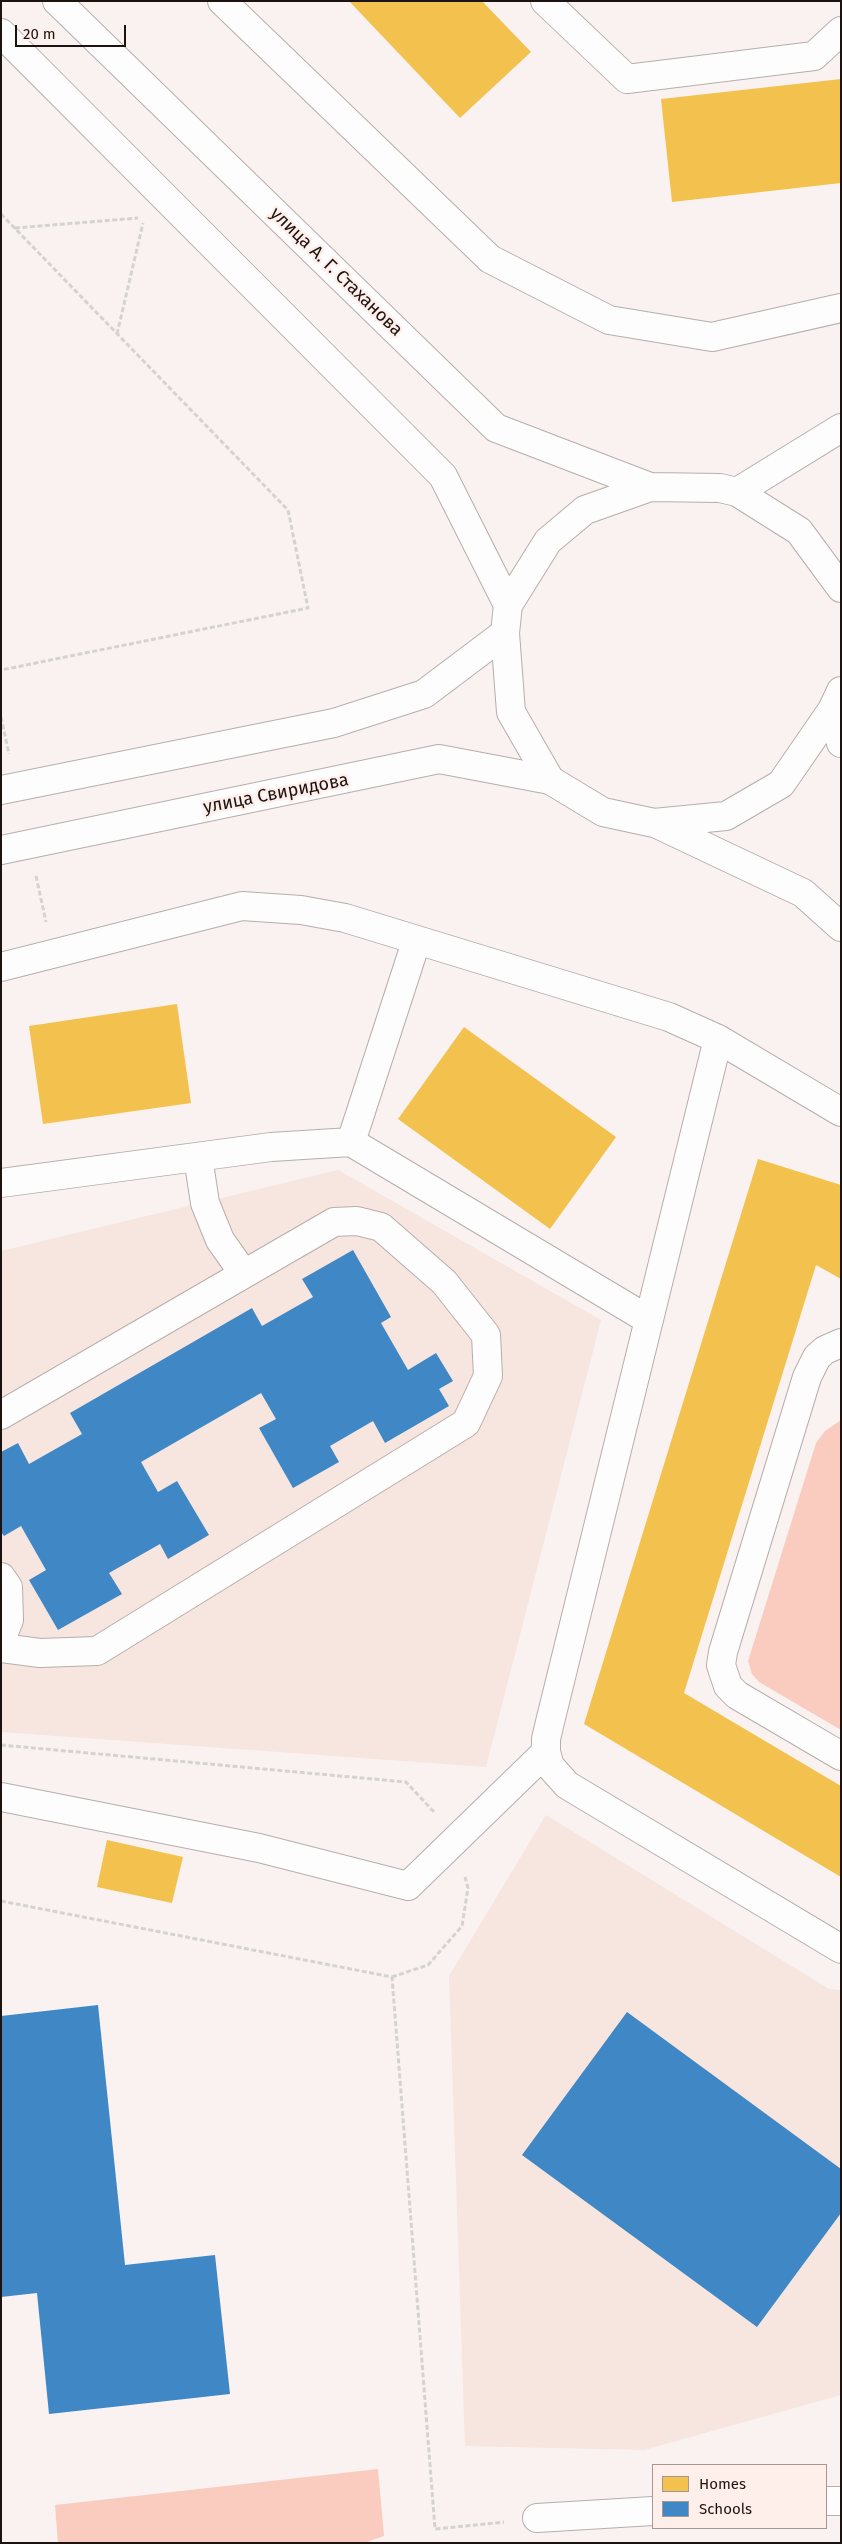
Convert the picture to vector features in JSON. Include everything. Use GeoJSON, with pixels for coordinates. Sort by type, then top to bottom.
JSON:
{"type":"FeatureCollection","features":[{"type":"Feature","properties":{"kind":"main road","name":"улица А. Г. Стаханова"},"geometry":{"type":"LineString","coordinates":[[57,1],[496,428],[650,487]]}},
{"type":"Feature","properties":{"kind":"main road"},"geometry":{"type":"LineString","coordinates":[[222,1],[490,259],[609,320],[712,337],[841,308]]}},
{"type":"Feature","properties":{"kind":"main road"},"geometry":{"type":"LineString","coordinates":[[545,1],[627,79],[814,56],[841,31]]}},
{"type":"Feature","properties":{"kind":"main road"},"geometry":{"type":"LineString","coordinates":[[1,33],[443,476],[508,605]]}},
{"type":"Feature","properties":{"kind":"main road"},"geometry":{"type":"LineString","coordinates":[[737,492],[841,428]]}},
{"type":"Feature","properties":{"kind":"main road"},"geometry":{"type":"LineString","coordinates":[[841,588],[799,531],[737,492],[720,488],[650,487],[585,510],[548,541],[508,605],[505,633],[511,712],[550,780],[603,812],[654,823],[803,893],[841,927]]}},
{"type":"Feature","properties":{"kind":"main road"},"geometry":{"type":"LineString","coordinates":[[1,790],[334,723],[424,694],[505,633]]}},
{"type":"Feature","properties":{"kind":"main road"},"geometry":{"type":"LineString","coordinates":[[654,823],[726,816],[781,784],[836,700]]}},
{"type":"Feature","properties":{"kind":"main road"},"geometry":{"type":"LineString","coordinates":[[836,700],[841,743]]}},
{"type":"Feature","properties":{"kind":"main road","name":"улица Свиридова"},"geometry":{"type":"LineString","coordinates":[[1,850],[440,759],[550,780]]}},
{"type":"Feature","properties":{"kind":"main road"},"geometry":{"type":"LineString","coordinates":[[1,968],[242,906],[301,910],[345,918],[416,942],[644,1008],[718,1039],[841,1112]]}},
{"type":"Feature","properties":{"kind":"main road"},"geometry":{"type":"LineString","coordinates":[[351,1142],[416,942]]}},
{"type":"Feature","properties":{"kind":"main road"},"geometry":{"type":"LineString","coordinates":[[718,1039],[550,1722],[546,1739],[546,1752],[550,1766],[567,1785],[841,1949]]}},
{"type":"Feature","properties":{"kind":"main road"},"geometry":{"type":"LineString","coordinates":[[1,1183],[271,1147],[351,1142],[649,1320]]}},
{"type":"Feature","properties":{"kind":"main road"},"geometry":{"type":"LineString","coordinates":[[198,1157],[205,1203],[220,1240],[244,1274]]}},
{"type":"Feature","properties":{"kind":"main road"},"geometry":{"type":"LineString","coordinates":[[1,1415],[334,1222],[357,1220],[381,1227],[444,1282],[486,1335],[488,1376],[466,1423],[98,1651],[40,1653],[1,1648]]}},
{"type":"Feature","properties":{"kind":"main road"},"geometry":{"type":"LineString","coordinates":[[841,1343],[825,1350],[817,1357],[807,1377],[723,1652],[721,1665],[728,1686],[737,1695],[841,1756]]}},
{"type":"Feature","properties":{"kind":"main road"},"geometry":{"type":"LineString","coordinates":[[1,1576],[8,1587],[9,1620],[1,1640]]}},
{"type":"Feature","properties":{"kind":"main road"},"geometry":{"type":"LineString","coordinates":[[1,1797],[259,1848],[408,1886],[546,1752]]}},
{"type":"Feature","properties":{"kind":"main road"},"geometry":{"type":"LineString","coordinates":[[827,2502],[841,2501]]}},
{"type":"Feature","properties":{"kind":"main road"},"geometry":{"type":"LineString","coordinates":[[537,2518],[652,2511]]}},
{"type":"Feature","properties":{"kind":"path"},"geometry":{"type":"LineString","coordinates":[[1,214],[288,510],[308,608],[1,670]]}},
{"type":"Feature","properties":{"kind":"path"},"geometry":{"type":"LineString","coordinates":[[14,228],[144,218],[117,334]]}},
{"type":"Feature","properties":{"kind":"path"},"geometry":{"type":"LineString","coordinates":[[1,717],[10,754],[1,756]]}},
{"type":"Feature","properties":{"kind":"path"},"geometry":{"type":"LineString","coordinates":[[29,844],[53,954]]}},
{"type":"Feature","properties":{"kind":"path"},"geometry":{"type":"LineString","coordinates":[[1,1745],[406,1782],[432,1808],[453,1843],[468,1888],[462,1926],[428,1965],[392,1977],[1,1901]]}},
{"type":"Feature","properties":{"kind":"path"},"geometry":{"type":"LineString","coordinates":[[392,1977],[434,2529],[537,2518]]}},
{"type":"Feature","properties":{"kind":"shaded area"},"geometry":{"type":"Polygon","coordinates":[[[338,1170],[601,1320],[486,1767],[1,1732],[1,1251],[338,1170]]]}},
{"type":"Feature","properties":{"kind":"shaded area"},"geometry":{"type":"Polygon","coordinates":[[[841,1420],[841,1730],[759,1682],[752,1674],[748,1661],[816,1443],[825,1431],[841,1420]]]}},
{"type":"Feature","properties":{"kind":"shaded area"},"geometry":{"type":"Polygon","coordinates":[[[546,1815],[829,1989],[841,1990],[841,2395],[644,2450],[465,2446],[449,1976],[546,1815]]]}},
{"type":"Feature","properties":{"kind":"shaded area"},"geometry":{"type":"Polygon","coordinates":[[[378,2469],[384,2536],[364,2543],[58,2543],[55,2505],[378,2469]]]}},
{"type":"Feature","properties":{"kind":"building: Homes"},"geometry":{"type":"Polygon","coordinates":[[[349,1],[482,1],[531,52],[460,118],[349,1]]]}},
{"type":"Feature","properties":{"kind":"building: Homes"},"geometry":{"type":"Polygon","coordinates":[[[841,79],[841,183],[672,202],[661,99],[841,79]]]}},
{"type":"Feature","properties":{"kind":"building: Homes"},"geometry":{"type":"Polygon","coordinates":[[[177,1004],[191,1103],[43,1124],[29,1026],[177,1004]]]}},
{"type":"Feature","properties":{"kind":"building: Homes"},"geometry":{"type":"Polygon","coordinates":[[[464,1027],[616,1137],[550,1229],[398,1119],[464,1027]]]}},
{"type":"Feature","properties":{"kind":"building: Homes"},"geometry":{"type":"Polygon","coordinates":[[[758,1159],[841,1185],[841,1279],[816,1265],[684,1693],[841,1786],[841,1877],[584,1724],[758,1159]]]}},
{"type":"Feature","properties":{"kind":"building: Homes"},"geometry":{"type":"Polygon","coordinates":[[[107,1840],[183,1857],[172,1903],[97,1887],[107,1840]]]}},
{"type":"Feature","properties":{"kind":"building: Schools"},"geometry":{"type":"Polygon","coordinates":[[[353,1250],[391,1317],[381,1323],[408,1370],[436,1353],[453,1381],[439,1389],[449,1406],[385,1443],[373,1421],[330,1446],[339,1462],[293,1488],[259,1428],[276,1419],[261,1393],[141,1462],[158,1492],[177,1481],[209,1535],[168,1559],[160,1544],[109,1573],[122,1594],[58,1630],[29,1580],[46,1570],[21,1526],[4,1536],[1,1532],[1,1452],[18,1443],[29,1464],[82,1434],[70,1413],[252,1308],[262,1326],[313,1297],[302,1279],[353,1250]]]}},
{"type":"Feature","properties":{"kind":"building: Schools"},"geometry":{"type":"Polygon","coordinates":[[[98,2005],[125,2265],[215,2255],[230,2394],[49,2414],[37,2293],[1,2297],[1,2016],[98,2005]]]}},
{"type":"Feature","properties":{"kind":"building: Schools"},"geometry":{"type":"Polygon","coordinates":[[[627,2012],[841,2169],[841,2213],[757,2327],[522,2155],[627,2012]]]}}]}
